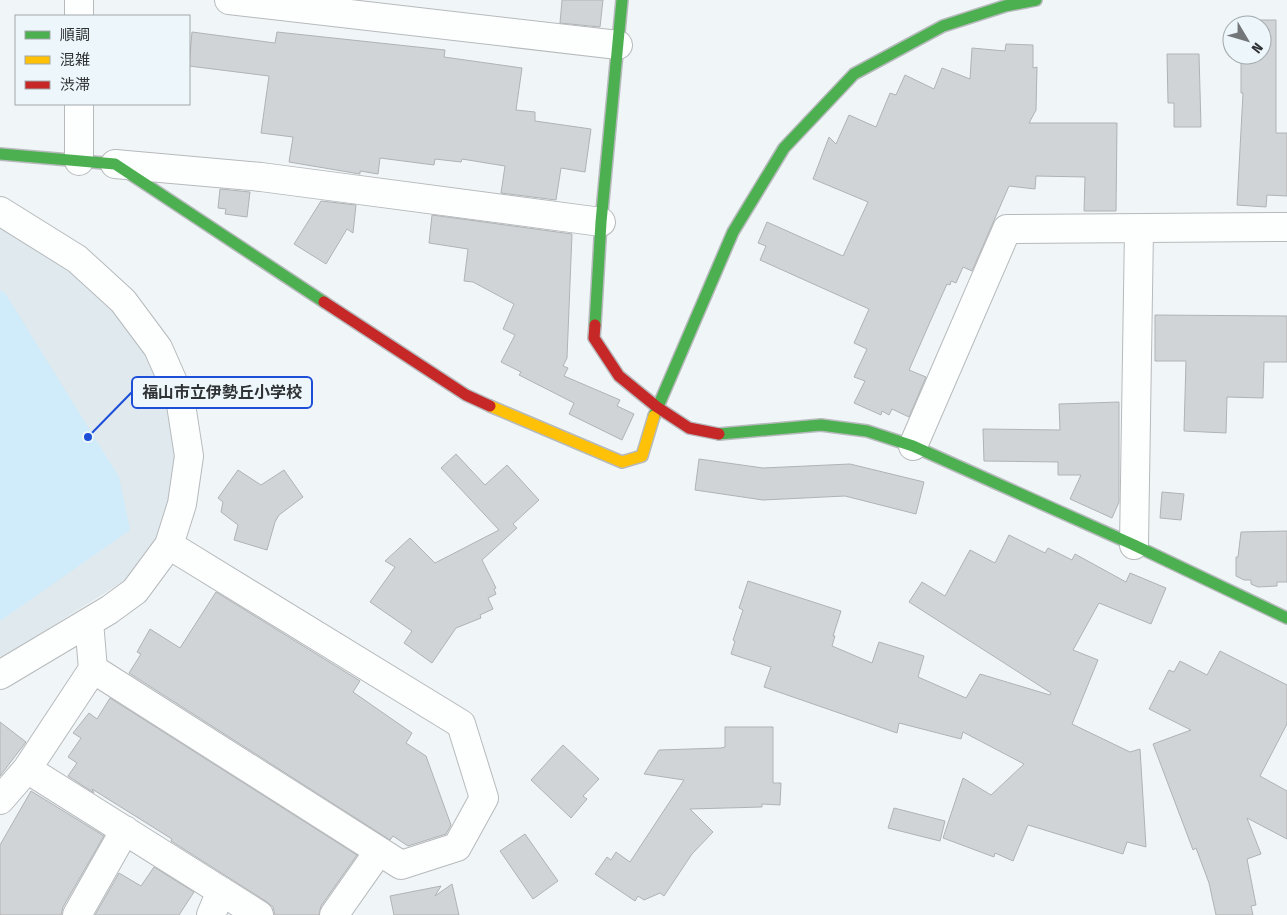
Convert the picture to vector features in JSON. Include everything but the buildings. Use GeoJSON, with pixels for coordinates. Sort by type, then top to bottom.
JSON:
{"type":"FeatureCollection","features":[{"type":"Feature","properties":{"kind":"street"},"geometry":{"type":"LineString","coordinates":[[79,15],[80,0]]}},
{"type":"Feature","properties":{"kind":"street"},"geometry":{"type":"LineString","coordinates":[[229,0],[618,45]]}},
{"type":"Feature","properties":{"kind":"street"},"geometry":{"type":"LineString","coordinates":[[622,0],[601,222],[594,338],[619,376],[657,407],[689,428],[721,434],[821,425],[867,431],[913,446],[1134,544],[1287,618]]}},
{"type":"Feature","properties":{"kind":"street"},"geometry":{"type":"LineString","coordinates":[[114,164],[466,395],[622,462],[642,456],[657,407],[733,232],[790,141],[854,74],[943,26],[1006,6],[1036,0]]}},
{"type":"Feature","properties":{"kind":"street"},"geometry":{"type":"LineString","coordinates":[[79,105],[79,161]]}},
{"type":"Feature","properties":{"kind":"street"},"geometry":{"type":"LineString","coordinates":[[0,154],[261,177],[601,222]]}},
{"type":"Feature","properties":{"kind":"street"},"geometry":{"type":"LineString","coordinates":[[0,211],[77,259],[123,301],[158,348],[180,398],[189,456],[182,504],[169,545],[135,591],[89,622],[0,675]]}},
{"type":"Feature","properties":{"kind":"street"},"geometry":{"type":"LineString","coordinates":[[913,446],[1007,229],[1287,227]]}},
{"type":"Feature","properties":{"kind":"street"},"geometry":{"type":"LineString","coordinates":[[1134,544],[1139,229]]}},
{"type":"Feature","properties":{"kind":"street"},"geometry":{"type":"LineString","coordinates":[[93,669],[401,865],[457,847],[484,798],[460,724],[169,545]]}},
{"type":"Feature","properties":{"kind":"street"},"geometry":{"type":"LineString","coordinates":[[0,800],[27,769],[93,669],[89,622]]}},
{"type":"Feature","properties":{"kind":"street"},"geometry":{"type":"LineString","coordinates":[[27,769],[125,830],[216,903],[259,915]]}},
{"type":"Feature","properties":{"kind":"street"},"geometry":{"type":"LineString","coordinates":[[77,915],[125,830]]}},
{"type":"Feature","properties":{"kind":"street"},"geometry":{"type":"LineString","coordinates":[[334,915],[379,851]]}},
{"type":"Feature","properties":{"kind":"shaded area"},"geometry":{"type":"Polygon","coordinates":[[[0,224],[67,266],[129,327],[156,365],[175,410],[178,463],[167,519],[135,574],[0,659],[0,224]]]}},
{"type":"Feature","properties":{"kind":"shaded area"},"geometry":{"type":"Polygon","coordinates":[[[0,291],[5,293],[119,477],[130,530],[0,621],[0,291]]]}},
{"type":"Feature","properties":{"kind":"traffic: fast"},"geometry":{"type":"LineString","coordinates":[[595,325],[601,222],[622,0]]}},
{"type":"Feature","properties":{"kind":"traffic: fast"},"geometry":{"type":"LineString","coordinates":[[654,416],[733,232],[784,148],[854,74],[943,26],[1005,6],[1036,0]]}},
{"type":"Feature","properties":{"kind":"traffic: fast"},"geometry":{"type":"LineString","coordinates":[[0,154],[115,164],[324,302]]}},
{"type":"Feature","properties":{"kind":"traffic: fast"},"geometry":{"type":"LineString","coordinates":[[719,434],[821,425],[867,431],[913,446],[1134,545],[1287,618]]}},
{"type":"Feature","properties":{"kind":"traffic: slow"},"geometry":{"type":"LineString","coordinates":[[490,406],[622,462],[642,456],[654,416]]}},
{"type":"Feature","properties":{"kind":"traffic: jam"},"geometry":{"type":"LineString","coordinates":[[324,302],[466,395],[490,406]]}},
{"type":"Feature","properties":{"kind":"traffic: jam"},"geometry":{"type":"LineString","coordinates":[[595,325],[594,338],[619,376],[657,407],[689,428],[719,434]]}},
{"type":"Feature","properties":{"kind":"place","name":"福山市立伊勢丘小学校"},"geometry":{"type":"Point","coordinates":[88,437]}}]}
